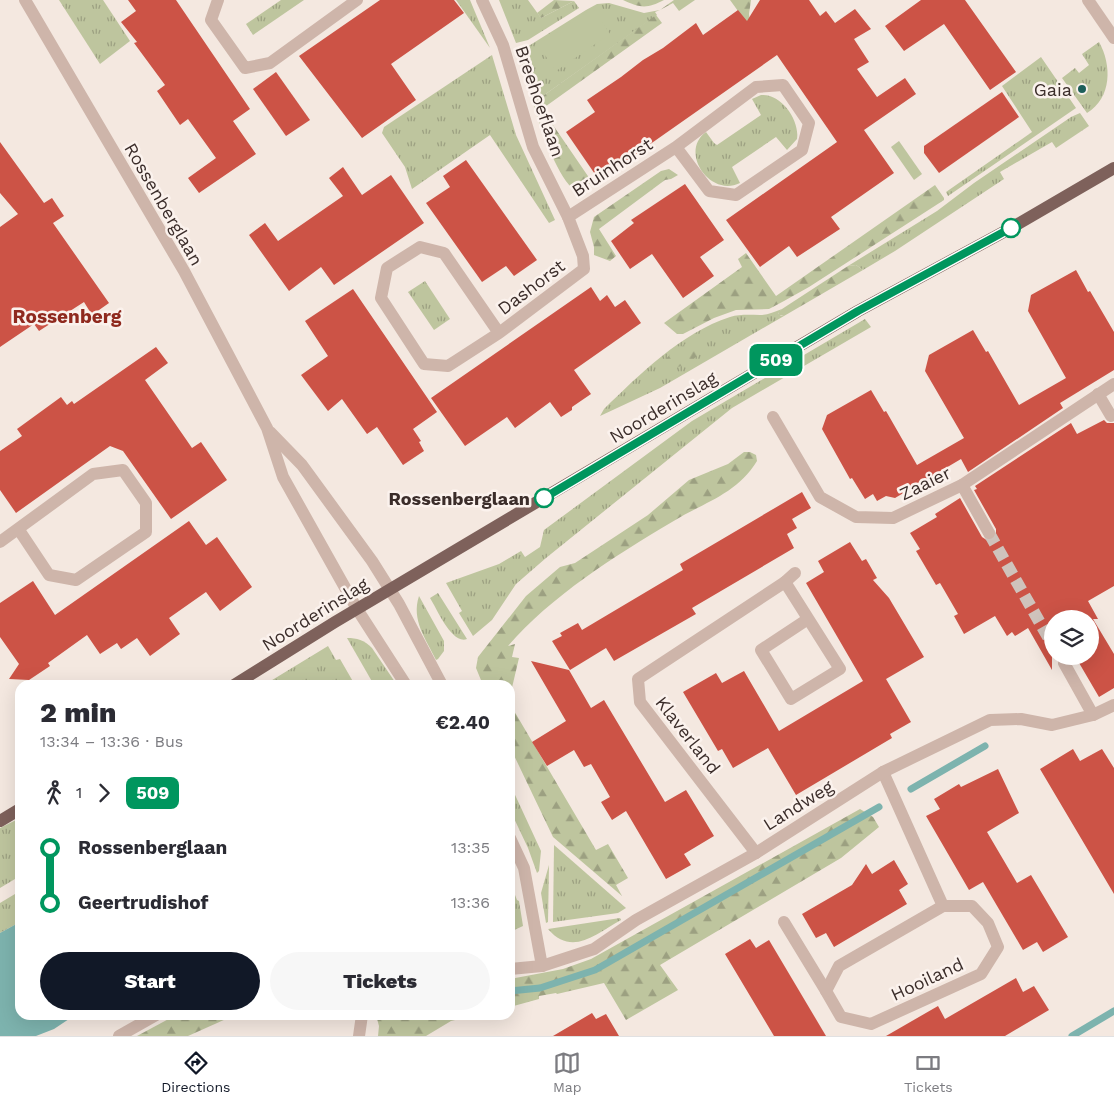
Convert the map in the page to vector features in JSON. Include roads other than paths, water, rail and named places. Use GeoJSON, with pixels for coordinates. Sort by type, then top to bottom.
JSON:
{"type":"FeatureCollection","features":[{"type":"Feature","properties":{"kind":"main road","name":"Noorderinslag"},"geometry":{"type":"LineString","coordinates":[[242,680],[390,588],[456,551],[858,311],[1011,228],[1114,168]]}},
{"type":"Feature","properties":{"kind":"main road"},"geometry":{"type":"LineString","coordinates":[[0,821],[15,813]]}},
{"type":"Feature","properties":{"kind":"street","name":"Rossenberglaan"},"geometry":{"type":"LineString","coordinates":[[25,0],[184,271],[267,428],[284,477],[357,609],[403,680]]}},
{"type":"Feature","properties":{"kind":"street"},"geometry":{"type":"LineString","coordinates":[[218,0],[211,20],[245,68],[270,63],[343,4],[357,0]]}},
{"type":"Feature","properties":{"kind":"street","name":"Breehoeflaan"},"geometry":{"type":"LineString","coordinates":[[482,0],[503,45],[533,147],[568,217],[583,256],[584,269]]}},
{"type":"Feature","properties":{"kind":"street"},"geometry":{"type":"LineString","coordinates":[[1088,0],[1109,20],[1114,38]]}},
{"type":"Feature","properties":{"kind":"street","name":"Bruinhorst"},"geometry":{"type":"LineString","coordinates":[[568,217],[676,147],[756,88],[783,85],[809,123],[802,150],[736,195],[709,191],[676,147]]}},
{"type":"Feature","properties":{"kind":"street","name":"Dashorst"},"geometry":{"type":"LineString","coordinates":[[499,333],[444,252],[420,247],[387,268],[381,298],[424,364],[448,366],[499,333],[584,269]]}},
{"type":"Feature","properties":{"kind":"street","name":"Zaaier"},"geometry":{"type":"LineString","coordinates":[[774,417],[820,497],[856,517],[893,518],[962,485],[1114,384]]}},
{"type":"Feature","properties":{"kind":"street"},"geometry":{"type":"LineString","coordinates":[[1098,394],[1110,416]]}},
{"type":"Feature","properties":{"kind":"street","name":"Rossenberglaan"},"geometry":{"type":"LineString","coordinates":[[267,428],[302,465],[368,555],[390,588],[439,680]]}},
{"type":"Feature","properties":{"kind":"street"},"geometry":{"type":"LineString","coordinates":[[0,542],[93,474],[123,470],[146,502],[146,532],[76,580],[49,575],[18,530]]}},
{"type":"Feature","properties":{"kind":"street"},"geometry":{"type":"LineString","coordinates":[[962,485],[989,533]]}},
{"type":"Feature","properties":{"kind":"street","name":"Klaverland"},"geometry":{"type":"LineString","coordinates":[[756,853],[640,702],[638,679],[785,582],[795,573]]}},
{"type":"Feature","properties":{"kind":"street"},"geometry":{"type":"LineString","coordinates":[[785,582],[840,669],[792,699],[761,650],[808,619]]}},
{"type":"Feature","properties":{"kind":"street"},"geometry":{"type":"LineString","coordinates":[[1065,665],[1093,715]]}},
{"type":"Feature","properties":{"kind":"street","name":"Landweg"},"geometry":{"type":"LineString","coordinates":[[515,969],[542,966],[594,949],[636,920],[756,853],[883,772],[990,720],[1021,719],[1052,725],[1093,715],[1114,705]]}},
{"type":"Feature","properties":{"kind":"street"},"geometry":{"type":"LineString","coordinates":[[883,772],[943,906]]}},
{"type":"Feature","properties":{"kind":"street"},"geometry":{"type":"LineString","coordinates":[[515,849],[524,868],[542,966]]}},
{"type":"Feature","properties":{"kind":"street","name":"Hooiland"},"geometry":{"type":"LineString","coordinates":[[784,922],[841,1016],[871,1024],[981,974],[998,948],[988,923],[972,906],[943,906],[839,966],[826,991]]}},
{"type":"Feature","properties":{"kind":"street"},"geometry":{"type":"LineString","coordinates":[[119,1036],[147,1020]]}},
{"type":"Feature","properties":{"kind":"street"},"geometry":{"type":"LineString","coordinates":[[359,1036],[361,1020]]}},
{"type":"Feature","properties":{"kind":"water"},"geometry":{"type":"Polygon","coordinates":[[[15,925],[15,1020],[68,1020],[54,1029],[36,1036],[0,1036],[0,933],[15,925]]]}},
{"type":"Feature","properties":{"kind":"waterway"},"geometry":{"type":"LineString","coordinates":[[911,789],[985,746]]}},
{"type":"Feature","properties":{"kind":"waterway"},"geometry":{"type":"LineString","coordinates":[[515,990],[540,988],[595,970],[879,807]]}},
{"type":"Feature","properties":{"kind":"waterway"},"geometry":{"type":"LineString","coordinates":[[1072,1036],[1114,1011]]}},
{"type":"Feature","properties":{"kind":"tunnel"},"geometry":{"type":"LineString","coordinates":[[989,533],[1044,630]]}},
{"type":"Feature","properties":{"kind":"place","name":"Gaia"},"geometry":{"type":"Point","coordinates":[1082,89]}},
{"type":"Feature","properties":{"kind":"place","name":"Rossenberglaan"},"geometry":{"type":"Point","coordinates":[544,498]}},
{"type":"Feature","properties":{"kind":"district","name":"Rossenberg"},"geometry":{"type":"Point","coordinates":[67,316]}}]}
